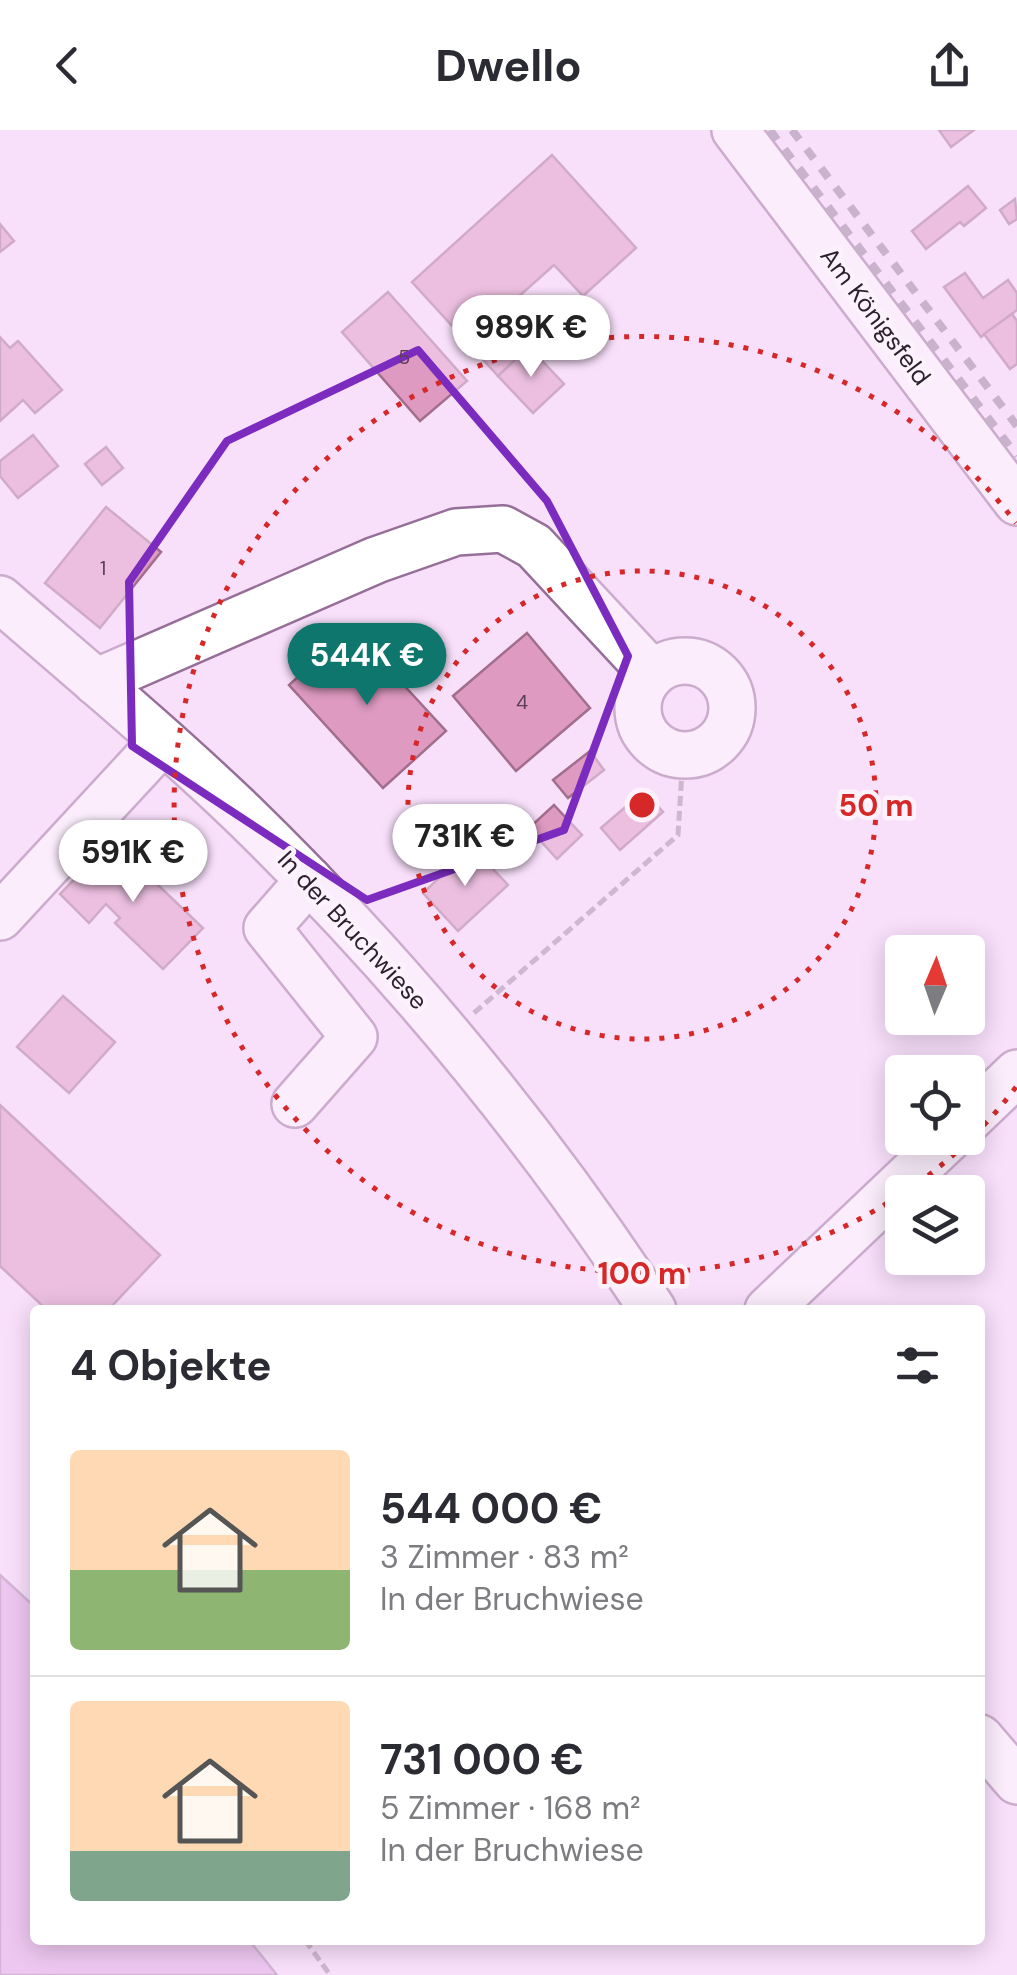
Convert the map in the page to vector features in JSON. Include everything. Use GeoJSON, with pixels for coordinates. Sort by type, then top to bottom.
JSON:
{"type":"FeatureCollection","features":[{"type":"Feature","properties":{"kind":"street","name":"Am Königsfeld"},"geometry":{"type":"LineString","coordinates":[[735,130],[1017,502]]}},
{"type":"Feature","properties":{"kind":"street"},"geometry":{"type":"LineString","coordinates":[[96,682],[376,560],[456,532],[503,529],[534,546],[652,673]]}},
{"type":"Feature","properties":{"kind":"street","name":"In der Bruchwiese"},"geometry":{"type":"LineString","coordinates":[[0,600],[163,741],[309,880],[450,1035],[522,1124],[650,1305]]}},
{"type":"Feature","properties":{"kind":"street"},"geometry":{"type":"LineString","coordinates":[[686,660],[702,663],[726,683],[732,698],[730,724],[722,738],[708,749],[683,755],[667,752],[653,743],[641,725],[638,709],[642,687],[652,673],[686,660]]}},
{"type":"Feature","properties":{"kind":"street"},"geometry":{"type":"LineString","coordinates":[[0,917],[163,741]]}},
{"type":"Feature","properties":{"kind":"street"},"geometry":{"type":"LineString","coordinates":[[296,1104],[354,1037],[267,928],[309,880]]}},
{"type":"Feature","properties":{"kind":"street"},"geometry":{"type":"LineString","coordinates":[[985,1104],[1017,1073]]}},
{"type":"Feature","properties":{"kind":"street"},"geometry":{"type":"LineString","coordinates":[[773,1305],[931,1155]]}},
{"type":"Feature","properties":{"kind":"street"},"geometry":{"type":"LineString","coordinates":[[985,1744],[1017,1781]]}},
{"type":"Feature","properties":{"kind":"path"},"geometry":{"type":"LineString","coordinates":[[450,1035],[678,835],[683,755]]}},
{"type":"Feature","properties":{"kind":"path"},"geometry":{"type":"LineString","coordinates":[[309,1945],[330,1975]]}},
{"type":"Feature","properties":{"kind":"highlighted area"},"geometry":{"type":"Polygon","coordinates":[[[418,350],[547,501],[628,656],[564,830],[367,900],[132,746],[129,582],[227,441],[418,350]]]}},
{"type":"Feature","properties":{"kind":"shaded area"},"geometry":{"type":"Polygon","coordinates":[[[0,1575],[30,1602],[30,1945],[253,1945],[277,1975],[0,1975],[0,1575]]]}},
{"type":"Feature","properties":{"kind":"building"},"geometry":{"type":"Polygon","coordinates":[[[939,130],[974,130],[951,147],[939,130]]]}},
{"type":"Feature","properties":{"kind":"building"},"geometry":{"type":"Polygon","coordinates":[[[552,155],[636,248],[583,296],[554,265],[499,314],[529,347],[498,376],[412,282],[552,155]]]}},
{"type":"Feature","properties":{"kind":"building"},"geometry":{"type":"Polygon","coordinates":[[[968,186],[986,208],[964,226],[960,222],[926,249],[912,231],[968,186]]]}},
{"type":"Feature","properties":{"kind":"building"},"geometry":{"type":"Polygon","coordinates":[[[1015,199],[1017,219],[1009,224],[1000,210],[1015,199]]]}},
{"type":"Feature","properties":{"kind":"building"},"geometry":{"type":"Polygon","coordinates":[[[0,224],[14,241],[0,252],[0,224]]]}},
{"type":"Feature","properties":{"kind":"building"},"geometry":{"type":"Polygon","coordinates":[[[965,273],[983,298],[1008,280],[1017,293],[1017,310],[981,337],[944,287],[965,273]]]}},
{"type":"Feature","properties":{"kind":"building"},"geometry":{"type":"Polygon","coordinates":[[[388,292],[467,381],[420,421],[342,332],[388,292]]]}},
{"type":"Feature","properties":{"kind":"building"},"geometry":{"type":"Polygon","coordinates":[[[1012,314],[1017,321],[1017,364],[1010,369],[984,334],[1012,314]]]}},
{"type":"Feature","properties":{"kind":"building"},"geometry":{"type":"Polygon","coordinates":[[[0,337],[10,348],[18,341],[62,390],[35,413],[23,400],[0,421],[0,337]]]}},
{"type":"Feature","properties":{"kind":"building"},"geometry":{"type":"Polygon","coordinates":[[[529,347],[564,384],[533,413],[498,376],[529,347]]]}},
{"type":"Feature","properties":{"kind":"building"},"geometry":{"type":"Polygon","coordinates":[[[33,435],[58,466],[18,498],[0,476],[0,461],[33,435]]]}},
{"type":"Feature","properties":{"kind":"building"},"geometry":{"type":"Polygon","coordinates":[[[106,447],[123,468],[102,485],[85,464],[106,447]]]}},
{"type":"Feature","properties":{"kind":"building"},"geometry":{"type":"Polygon","coordinates":[[[106,507],[161,552],[100,628],[45,583],[106,507]]]}},
{"type":"Feature","properties":{"kind":"building"},"geometry":{"type":"Polygon","coordinates":[[[351,628],[446,731],[383,788],[289,685],[351,628]]]}},
{"type":"Feature","properties":{"kind":"building"},"geometry":{"type":"Polygon","coordinates":[[[527,633],[590,708],[516,771],[453,696],[527,633]]]}},
{"type":"Feature","properties":{"kind":"building"},"geometry":{"type":"Polygon","coordinates":[[[590,751],[604,770],[568,798],[553,780],[590,751]]]}},
{"type":"Feature","properties":{"kind":"building"},"geometry":{"type":"Polygon","coordinates":[[[644,791],[663,812],[620,850],[601,828],[644,791]]]}},
{"type":"Feature","properties":{"kind":"building"},"geometry":{"type":"Polygon","coordinates":[[[554,805],[582,835],[557,859],[529,828],[554,805]]]}},
{"type":"Feature","properties":{"kind":"building"},"geometry":{"type":"Polygon","coordinates":[[[112,841],[203,928],[163,969],[115,923],[120,918],[106,904],[89,923],[60,894],[112,841]]]}},
{"type":"Feature","properties":{"kind":"building"},"geometry":{"type":"Polygon","coordinates":[[[472,847],[508,885],[458,931],[423,893],[472,847]]]}},
{"type":"Feature","properties":{"kind":"building"},"geometry":{"type":"Polygon","coordinates":[[[63,996],[115,1042],[69,1093],[17,1047],[63,996]]]}},
{"type":"Feature","properties":{"kind":"building"},"geometry":{"type":"Polygon","coordinates":[[[0,1105],[160,1255],[113,1305],[42,1305],[0,1266],[0,1105]]]}},
{"type":"Feature","properties":{"kind":"railway"},"geometry":{"type":"LineString","coordinates":[[770,130],[1017,456]]}},
{"type":"Feature","properties":{"kind":"railway"},"geometry":{"type":"LineString","coordinates":[[792,130],[1017,426]]}}]}
